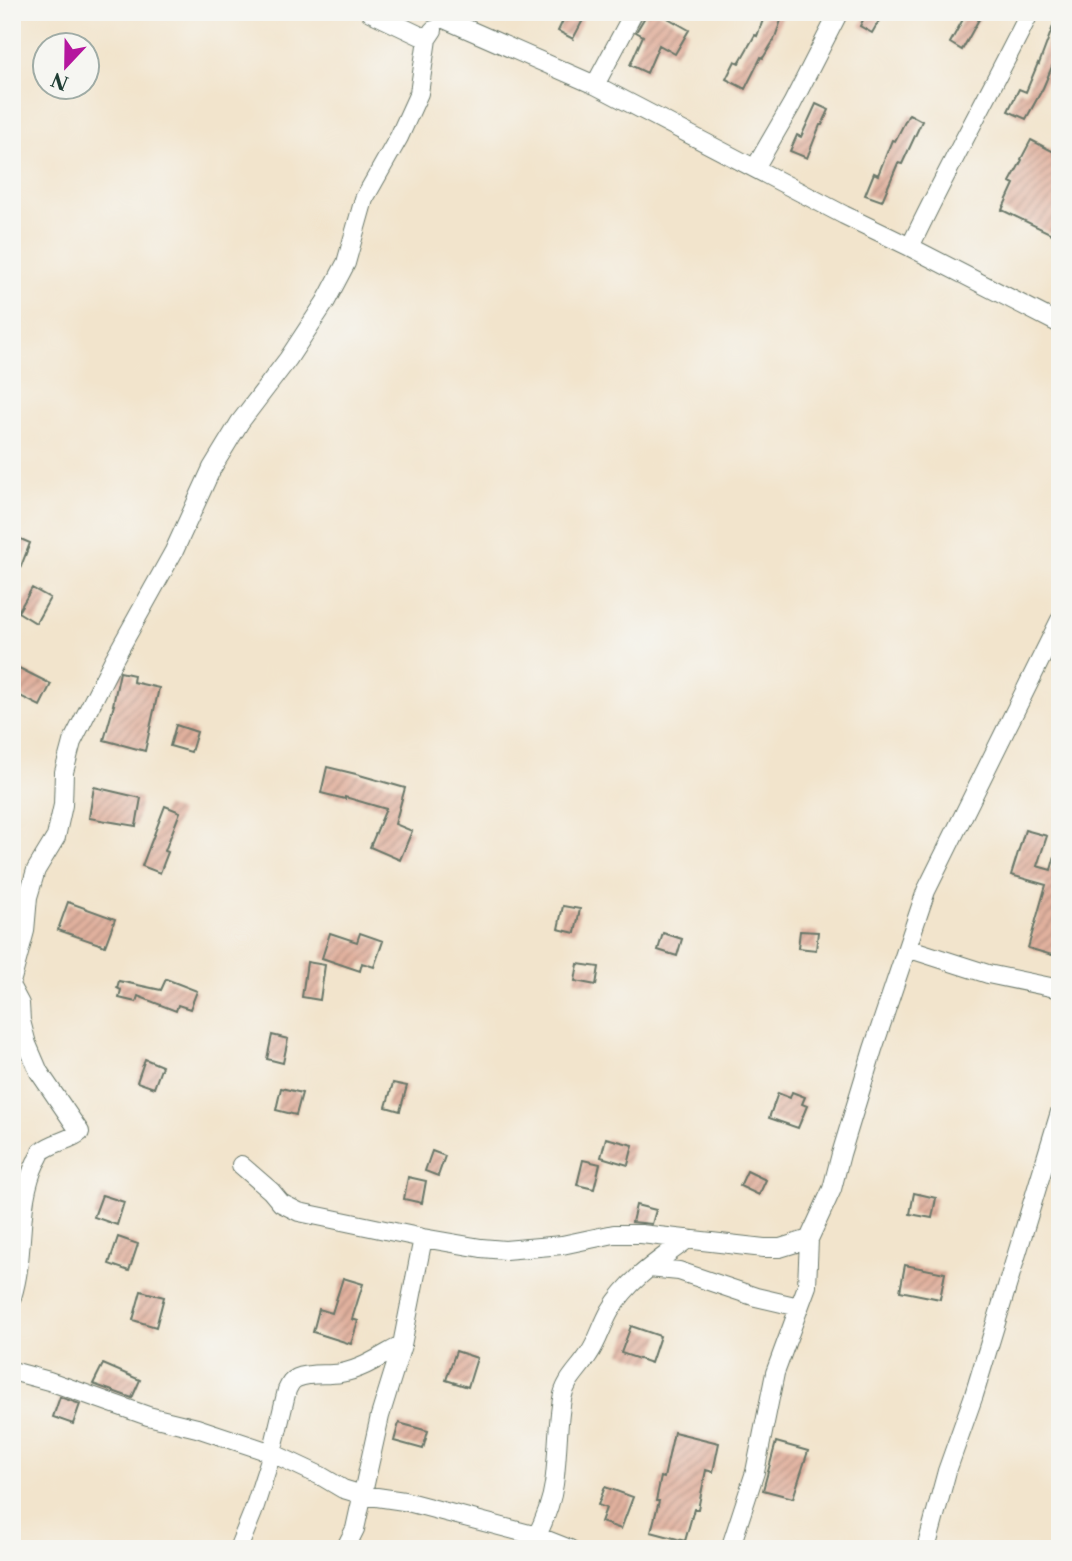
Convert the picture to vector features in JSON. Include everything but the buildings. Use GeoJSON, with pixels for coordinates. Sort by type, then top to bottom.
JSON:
{"type":"FeatureCollection","features":[{"type":"Feature","properties":{"kind":"street"},"geometry":{"type":"LineString","coordinates":[[370,12],[426,38]]}},
{"type":"Feature","properties":{"kind":"street"},"geometry":{"type":"LineString","coordinates":[[595,85],[634,12]]}},
{"type":"Feature","properties":{"kind":"street"},"geometry":{"type":"LineString","coordinates":[[755,168],[792,104],[839,12]]}},
{"type":"Feature","properties":{"kind":"street"},"geometry":{"type":"LineString","coordinates":[[910,247],[939,185],[1030,12]]}},
{"type":"Feature","properties":{"kind":"street"},"geometry":{"type":"LineString","coordinates":[[12,979],[25,931],[28,897],[36,870],[56,837],[63,805],[64,772],[72,742],[174,551],[212,468],[240,422],[288,359],[326,301],[346,263],[364,199],[399,137],[419,93],[426,38],[442,14],[595,85],[1060,324]]}},
{"type":"Feature","properties":{"kind":"street"},"geometry":{"type":"LineString","coordinates":[[730,1549],[755,1472],[775,1373],[807,1286],[809,1239],[832,1189],[873,1049],[926,891],[1060,620]]}},
{"type":"Feature","properties":{"kind":"street"},"geometry":{"type":"LineString","coordinates":[[907,947],[988,974],[1060,989]]}},
{"type":"Feature","properties":{"kind":"street"},"geometry":{"type":"LineString","coordinates":[[12,989],[20,1004],[27,1044],[39,1072],[80,1132],[41,1153],[30,1174],[12,1297]]}},
{"type":"Feature","properties":{"kind":"street"},"geometry":{"type":"LineString","coordinates":[[926,1549],[947,1471],[974,1395],[1060,1112]]}},
{"type":"Feature","properties":{"kind":"street"},"geometry":{"type":"LineString","coordinates":[[241,1165],[281,1203],[299,1212],[423,1238],[505,1250],[562,1245],[614,1234],[641,1234],[772,1248],[809,1239]]}},
{"type":"Feature","properties":{"kind":"street"},"geometry":{"type":"LineString","coordinates":[[345,1549],[355,1529],[380,1416],[402,1345],[423,1238]]}},
{"type":"Feature","properties":{"kind":"street"},"geometry":{"type":"LineString","coordinates":[[533,1542],[554,1486],[562,1397],[567,1382],[588,1356],[622,1293],[649,1268],[688,1239]]}},
{"type":"Feature","properties":{"kind":"street"},"geometry":{"type":"LineString","coordinates":[[649,1268],[679,1271],[756,1297],[799,1307]]}},
{"type":"Feature","properties":{"kind":"street"},"geometry":{"type":"LineString","coordinates":[[238,1549],[272,1453],[291,1381],[300,1377],[341,1374],[402,1345]]}},
{"type":"Feature","properties":{"kind":"street"},"geometry":{"type":"LineString","coordinates":[[12,1371],[272,1453],[343,1489],[404,1501],[533,1542],[570,1549]]}}]}
